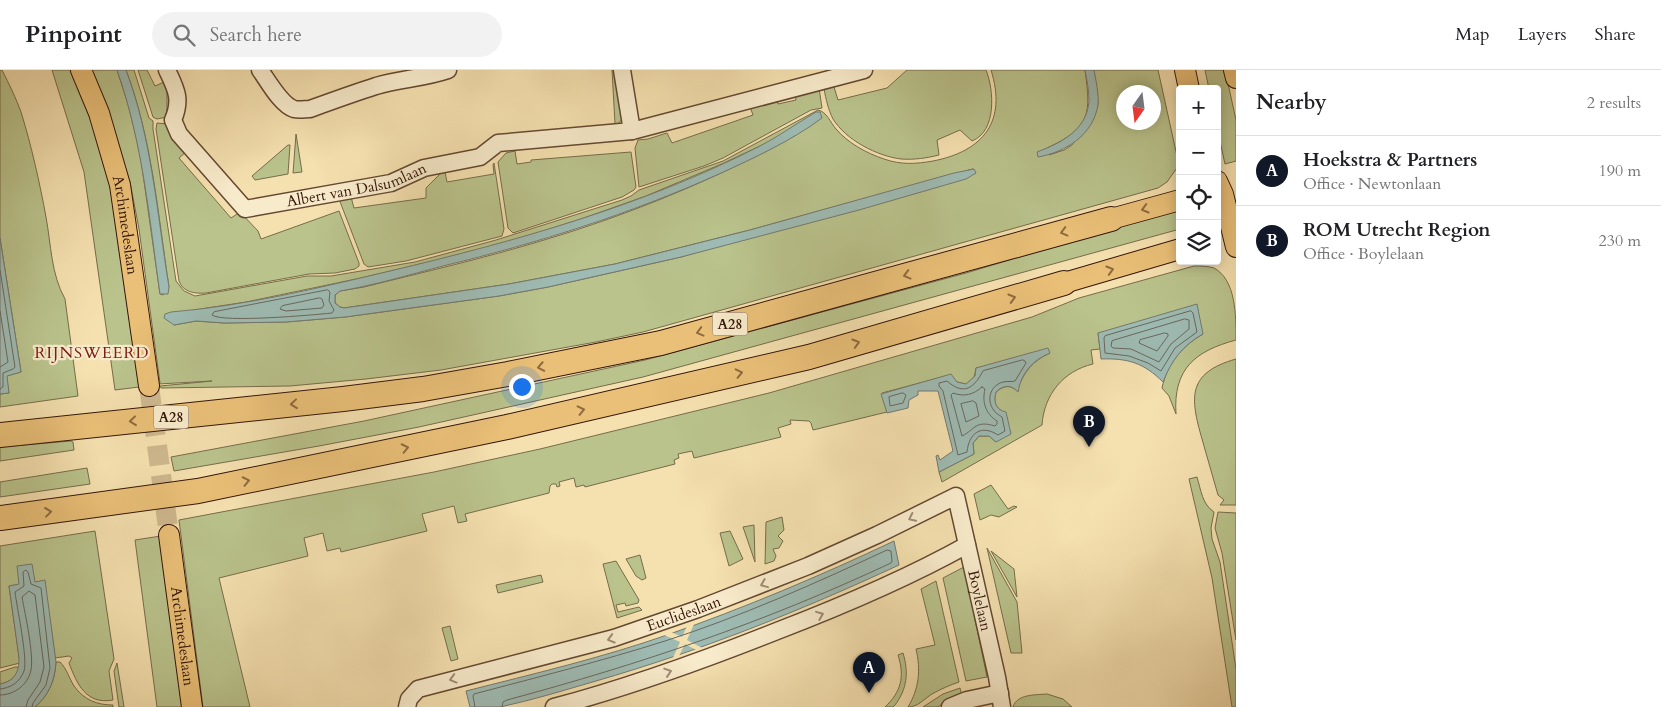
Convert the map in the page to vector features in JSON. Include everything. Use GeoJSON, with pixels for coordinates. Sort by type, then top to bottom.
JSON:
{"type":"FeatureCollection","features":[{"type":"Feature","properties":{"kind":"highway","name":"A28"},"geometry":{"type":"LineString","coordinates":[[0,435],[343,399],[423,389],[508,374],[661,343],[1111,219]]}},
{"type":"Feature","properties":{"kind":"highway"},"geometry":{"type":"LineString","coordinates":[[0,518],[198,491],[507,428],[809,357],[1064,283]]}},
{"type":"Feature","properties":{"kind":"main road","name":"Archimedeslaan"},"geometry":{"type":"LineString","coordinates":[[81,70],[99,113],[120,185],[149,386]]}},
{"type":"Feature","properties":{"kind":"main road"},"geometry":{"type":"LineString","coordinates":[[1185,70],[1188,85]]}},
{"type":"Feature","properties":{"kind":"main road"},"geometry":{"type":"LineString","coordinates":[[1234,70],[1236,78]]}},
{"type":"Feature","properties":{"kind":"main road"},"geometry":{"type":"LineString","coordinates":[[1223,191],[1230,237]]}},
{"type":"Feature","properties":{"kind":"main road","name":"A28"},"geometry":{"type":"LineString","coordinates":[[1111,219],[1176,201]]}},
{"type":"Feature","properties":{"kind":"main road"},"geometry":{"type":"LineString","coordinates":[[1064,283],[1176,251]]}},
{"type":"Feature","properties":{"kind":"main road","name":"Archimedeslaan"},"geometry":{"type":"LineString","coordinates":[[169,535],[192,707]]}},
{"type":"Feature","properties":{"kind":"street","name":"Albert van Dalsumlaan"},"geometry":{"type":"LineString","coordinates":[[167,70],[176,88],[178,102],[173,120],[179,134],[245,209],[391,183],[424,168],[480,157],[498,143],[632,131],[864,70]]}},
{"type":"Feature","properties":{"kind":"street"},"geometry":{"type":"LineString","coordinates":[[260,70],[284,104],[301,110],[310,109],[406,74],[434,75],[448,70]]}},
{"type":"Feature","properties":{"kind":"street"},"geometry":{"type":"LineString","coordinates":[[622,70],[632,131]]}},
{"type":"Feature","properties":{"kind":"street","name":"Boylelaan"},"geometry":{"type":"LineString","coordinates":[[956,496],[1001,700]]}},
{"type":"Feature","properties":{"kind":"street","name":"Euclideslaan"},"geometry":{"type":"LineString","coordinates":[[407,707],[409,699],[418,689],[614,638],[747,591],[862,542],[956,496]]}},
{"type":"Feature","properties":{"kind":"street"},"geometry":{"type":"LineString","coordinates":[[554,707],[715,656],[846,604],[934,563],[967,545]]}},
{"type":"Feature","properties":{"kind":"street"},"geometry":{"type":"LineString","coordinates":[[950,707],[967,700],[1001,700]]}},
{"type":"Feature","properties":{"kind":"green space"},"geometry":{"type":"Polygon","coordinates":[[[0,70],[2,70],[15,96],[21,112],[35,164],[54,269],[65,299],[78,396],[0,407],[0,394],[9,393],[6,376],[21,372],[0,238],[0,70]]]}},
{"type":"Feature","properties":{"kind":"green space"},"geometry":{"type":"Polygon","coordinates":[[[52,70],[70,70],[92,118],[101,147],[110,185],[139,387],[115,390],[84,172],[52,70]]]}},
{"type":"Feature","properties":{"kind":"green space"},"geometry":{"type":"Polygon","coordinates":[[[89,70],[117,70],[128,104],[140,153],[160,294],[163,295],[169,287],[153,177],[142,123],[126,70],[134,70],[149,118],[153,121],[176,281],[184,291],[195,296],[307,276],[331,276],[415,262],[496,240],[622,200],[639,190],[723,161],[818,110],[826,115],[836,129],[852,143],[864,151],[884,159],[902,163],[915,163],[951,156],[966,150],[978,141],[987,131],[993,119],[996,104],[991,70],[1085,70],[1088,98],[1085,118],[1072,134],[1047,148],[1049,155],[1072,145],[1098,103],[1094,70],[1158,70],[1176,151],[1176,169],[1167,182],[1158,188],[643,332],[441,370],[290,386],[161,388],[160,386],[212,381],[158,384],[160,383],[139,229],[130,182],[89,70]],[[796,135],[760,146],[646,196],[512,241],[361,278],[246,302],[194,310],[174,325],[196,321],[224,323],[286,322],[345,317],[499,296],[548,287],[681,257],[973,169],[750,230],[615,264],[509,284],[344,308],[335,303],[335,295],[340,291],[364,287],[499,253],[609,219],[704,181],[796,135]]]}},
{"type":"Feature","properties":{"kind":"green space"},"geometry":{"type":"Polygon","coordinates":[[[138,70],[147,70],[155,86],[164,82],[167,87],[167,117],[157,119],[153,117],[138,70]]]}},
{"type":"Feature","properties":{"kind":"green space"},"geometry":{"type":"Polygon","coordinates":[[[612,70],[614,70],[622,119],[617,125],[615,124],[612,70]]]}},
{"type":"Feature","properties":{"kind":"green space"},"geometry":{"type":"Polygon","coordinates":[[[907,70],[986,70],[992,99],[990,119],[980,136],[972,141],[960,130],[937,140],[939,155],[920,159],[901,159],[872,151],[863,146],[846,134],[833,119],[828,108],[824,89],[834,87],[838,100],[887,88],[907,70]]]}},
{"type":"Feature","properties":{"kind":"green space"},"geometry":{"type":"Polygon","coordinates":[[[1205,70],[1225,70],[1236,120],[1236,161],[1225,164],[1221,146],[1221,85],[1208,85],[1205,70]]]}},
{"type":"Feature","properties":{"kind":"green space"},"geometry":{"type":"Polygon","coordinates":[[[819,88],[822,108],[811,110],[723,158],[639,187],[635,148],[638,140],[667,133],[672,143],[753,115],[750,107],[777,100],[778,104],[796,100],[795,94],[819,88]]]}},
{"type":"Feature","properties":{"kind":"green space"},"geometry":{"type":"Polygon","coordinates":[[[157,123],[168,124],[186,152],[179,158],[231,218],[240,212],[258,231],[261,239],[339,211],[359,266],[355,269],[335,273],[309,274],[206,293],[193,293],[183,288],[179,281],[156,129],[157,123]]]}},
{"type":"Feature","properties":{"kind":"green space"},"geometry":{"type":"Polygon","coordinates":[[[296,134],[302,172],[293,173],[296,134]]]}},
{"type":"Feature","properties":{"kind":"green space"},"geometry":{"type":"Polygon","coordinates":[[[290,145],[288,174],[255,180],[252,176],[290,145]]]}},
{"type":"Feature","properties":{"kind":"green space"},"geometry":{"type":"Polygon","coordinates":[[[515,151],[517,164],[531,162],[531,160],[631,152],[636,187],[622,197],[513,233],[508,228],[498,162],[506,153],[515,151]]]}},
{"type":"Feature","properties":{"kind":"green space"},"geometry":{"type":"Polygon","coordinates":[[[494,163],[504,229],[502,236],[406,261],[368,267],[364,264],[339,199],[351,197],[354,208],[426,198],[426,188],[443,171],[445,172],[447,182],[494,174],[494,163]]]}},
{"type":"Feature","properties":{"kind":"green space"},"geometry":{"type":"Polygon","coordinates":[[[1176,210],[1176,230],[643,377],[419,427],[174,471],[171,457],[364,421],[645,360],[966,273],[1176,210]]]}},
{"type":"Feature","properties":{"kind":"green space"},"geometry":{"type":"Polygon","coordinates":[[[1194,266],[1214,268],[1227,281],[1231,289],[1235,309],[1236,340],[1209,350],[1198,356],[1190,364],[1178,385],[1176,414],[1169,396],[1162,388],[1164,379],[1176,356],[1188,344],[1203,334],[1098,333],[1100,349],[1091,350],[1093,364],[1073,372],[1057,386],[1047,404],[1042,425],[942,482],[939,472],[974,454],[973,443],[979,436],[989,436],[996,442],[1003,412],[995,404],[996,392],[1006,387],[1012,387],[1017,391],[1029,368],[1050,353],[976,368],[974,378],[966,384],[957,382],[950,375],[882,393],[887,412],[813,430],[809,421],[790,420],[791,424],[778,428],[781,437],[694,458],[692,451],[678,454],[679,458],[674,460],[675,464],[585,487],[584,485],[576,487],[574,478],[559,482],[560,486],[557,487],[556,484],[552,484],[549,493],[465,514],[467,521],[458,523],[454,506],[422,514],[427,531],[341,552],[340,548],[327,551],[323,533],[304,538],[308,556],[219,578],[250,707],[203,707],[179,520],[434,472],[540,449],[769,393],[1032,317],[1079,298],[1194,266]]]}},
{"type":"Feature","properties":{"kind":"green space"},"geometry":{"type":"Polygon","coordinates":[[[1236,359],[1236,505],[1220,505],[1224,500],[1218,495],[1195,411],[1196,388],[1208,372],[1236,359]]]}},
{"type":"Feature","properties":{"kind":"green space"},"geometry":{"type":"Polygon","coordinates":[[[73,442],[74,450],[0,461],[0,447],[73,442]]]}},
{"type":"Feature","properties":{"kind":"green space"},"geometry":{"type":"Polygon","coordinates":[[[87,468],[90,484],[0,497],[0,482],[87,468]]]}},
{"type":"Feature","properties":{"kind":"green space"},"geometry":{"type":"Polygon","coordinates":[[[1197,477],[1204,501],[1214,512],[1211,528],[1212,539],[1220,562],[1236,669],[1236,707],[1232,707],[1212,578],[1189,479],[1197,477]]]}},
{"type":"Feature","properties":{"kind":"green space"},"geometry":{"type":"Polygon","coordinates":[[[991,485],[1008,509],[1014,506],[1017,507],[999,517],[991,515],[980,520],[974,494],[991,485]]]}},
{"type":"Feature","properties":{"kind":"green space"},"geometry":{"type":"Polygon","coordinates":[[[1218,512],[1236,513],[1236,640],[1222,553],[1215,528],[1218,512]]]}},
{"type":"Feature","properties":{"kind":"green space"},"geometry":{"type":"Polygon","coordinates":[[[782,517],[784,530],[778,536],[783,541],[779,548],[773,549],[776,556],[774,561],[765,564],[766,522],[782,517]]]}},
{"type":"Feature","properties":{"kind":"green space"},"geometry":{"type":"Polygon","coordinates":[[[754,525],[755,562],[743,527],[754,525]]]}},
{"type":"Feature","properties":{"kind":"green space"},"geometry":{"type":"Polygon","coordinates":[[[95,531],[114,659],[109,671],[113,700],[104,701],[89,696],[79,685],[69,663],[72,658],[69,656],[55,658],[44,581],[9,586],[20,663],[0,668],[0,546],[95,531]]]}},
{"type":"Feature","properties":{"kind":"green space"},"geometry":{"type":"Polygon","coordinates":[[[730,531],[743,559],[729,566],[720,533],[730,531]]]}},
{"type":"Feature","properties":{"kind":"green space"},"geometry":{"type":"Polygon","coordinates":[[[161,536],[183,707],[157,707],[135,540],[161,536]]]}},
{"type":"Feature","properties":{"kind":"green space"},"geometry":{"type":"Polygon","coordinates":[[[987,548],[1017,602],[1022,653],[1011,653],[987,548]]]}},
{"type":"Feature","properties":{"kind":"green space"},"geometry":{"type":"Polygon","coordinates":[[[991,551],[1014,569],[1017,597],[991,551]]]}},
{"type":"Feature","properties":{"kind":"green space"},"geometry":{"type":"Polygon","coordinates":[[[640,555],[646,578],[642,580],[636,576],[626,559],[640,555]]]}},
{"type":"Feature","properties":{"kind":"green space"},"geometry":{"type":"Polygon","coordinates":[[[616,561],[639,600],[638,603],[626,606],[625,603],[616,605],[618,612],[639,607],[642,610],[617,618],[603,564],[616,561]]]}},
{"type":"Feature","properties":{"kind":"green space"},"geometry":{"type":"Polygon","coordinates":[[[964,567],[987,677],[966,681],[943,578],[964,567]]]}},
{"type":"Feature","properties":{"kind":"green space"},"geometry":{"type":"Polygon","coordinates":[[[541,575],[543,582],[498,593],[496,585],[541,575]]]}},
{"type":"Feature","properties":{"kind":"green space"},"geometry":{"type":"Polygon","coordinates":[[[936,581],[959,682],[935,692],[912,707],[908,707],[915,693],[918,679],[916,649],[935,645],[921,589],[936,581]]]}},
{"type":"Feature","properties":{"kind":"green space"},"geometry":{"type":"Polygon","coordinates":[[[450,626],[458,659],[451,661],[442,628],[450,626]]]}},
{"type":"Feature","properties":{"kind":"green space"},"geometry":{"type":"Polygon","coordinates":[[[903,653],[906,680],[902,693],[893,707],[885,707],[895,696],[900,684],[901,670],[898,655],[903,653]]]}},
{"type":"Feature","properties":{"kind":"green space"},"geometry":{"type":"Polygon","coordinates":[[[56,662],[60,662],[74,686],[82,695],[91,701],[113,705],[113,707],[35,707],[50,687],[56,662]]]}},
{"type":"Feature","properties":{"kind":"green space"},"geometry":{"type":"Polygon","coordinates":[[[117,663],[124,707],[119,707],[114,671],[117,663]]]}},
{"type":"Feature","properties":{"kind":"green space"},"geometry":{"type":"Polygon","coordinates":[[[20,667],[17,674],[7,682],[0,684],[0,672],[20,667]]]}},
{"type":"Feature","properties":{"kind":"green space"},"geometry":{"type":"Polygon","coordinates":[[[960,688],[962,696],[937,707],[923,707],[943,694],[960,688]]]}},
{"type":"Feature","properties":{"kind":"green space"},"geometry":{"type":"Polygon","coordinates":[[[1047,694],[1063,699],[1072,707],[1013,707],[1022,697],[1047,694]]]}},
{"type":"Feature","properties":{"kind":"water"},"geometry":{"type":"Polygon","coordinates":[[[117,70],[126,70],[142,123],[157,204],[169,287],[168,294],[160,294],[139,153],[126,98],[117,70]]]}},
{"type":"Feature","properties":{"kind":"water"},"geometry":{"type":"Polygon","coordinates":[[[1085,70],[1094,70],[1098,92],[1098,105],[1095,116],[1077,140],[1058,151],[1038,157],[1037,152],[1063,140],[1078,128],[1083,120],[1089,101],[1085,70]]]}},
{"type":"Feature","properties":{"kind":"water"},"geometry":{"type":"Polygon","coordinates":[[[816,112],[820,112],[822,118],[785,142],[719,174],[652,202],[618,215],[514,248],[392,280],[340,291],[335,295],[335,303],[344,308],[509,284],[615,264],[750,230],[954,173],[974,169],[976,173],[966,179],[859,210],[681,257],[499,296],[345,317],[286,322],[224,323],[196,321],[174,325],[164,318],[165,314],[171,312],[254,301],[390,271],[578,220],[669,187],[714,168],[765,143],[816,112]]]}},
{"type":"Feature","properties":{"kind":"water"},"geometry":{"type":"Polygon","coordinates":[[[0,238],[21,372],[7,376],[9,393],[0,394],[0,238]]]}},
{"type":"Feature","properties":{"kind":"water"},"geometry":{"type":"Polygon","coordinates":[[[1197,304],[1203,334],[1189,343],[1178,354],[1163,382],[1149,370],[1135,363],[1101,359],[1098,333],[1197,304]]]}},
{"type":"Feature","properties":{"kind":"water"},"geometry":{"type":"Polygon","coordinates":[[[1048,348],[1050,353],[1033,363],[1025,373],[1018,392],[1007,386],[996,392],[996,405],[1006,412],[1011,434],[996,442],[989,436],[979,436],[973,443],[974,454],[939,472],[936,456],[938,455],[940,460],[953,451],[938,391],[918,391],[918,395],[909,400],[908,408],[887,413],[881,394],[951,374],[957,382],[966,384],[975,376],[976,368],[1048,348]]]}},
{"type":"Feature","properties":{"kind":"water"},"geometry":{"type":"Polygon","coordinates":[[[894,541],[899,565],[749,629],[673,657],[549,695],[500,707],[470,707],[466,691],[542,672],[667,635],[782,591],[894,541]]]}},
{"type":"Feature","properties":{"kind":"water"},"geometry":{"type":"Polygon","coordinates":[[[32,564],[35,582],[45,580],[56,662],[54,675],[48,692],[35,707],[0,707],[0,684],[13,678],[19,663],[9,586],[19,584],[17,566],[32,564]]]}},
{"type":"Feature","properties":{"kind":"pier"},"geometry":{"type":"Polygon","coordinates":[[[695,622],[687,640],[704,649],[698,651],[685,644],[678,658],[672,660],[680,642],[662,634],[669,631],[682,637],[688,624],[695,622]]]}},
{"type":"Feature","properties":{"kind":"tunnel"},"geometry":{"type":"LineString","coordinates":[[149,386],[169,535]]}},
{"type":"Feature","properties":{"kind":"place","name":"ROM Utrecht Region"},"geometry":{"type":"Point","coordinates":[1089,447]}},
{"type":"Feature","properties":{"kind":"place","name":"Hoekstra & Partners"},"geometry":{"type":"Point","coordinates":[869,693]}},
{"type":"Feature","properties":{"kind":"district","name":"RIJNSWEERD"},"geometry":{"type":"Point","coordinates":[92,352]}}]}
